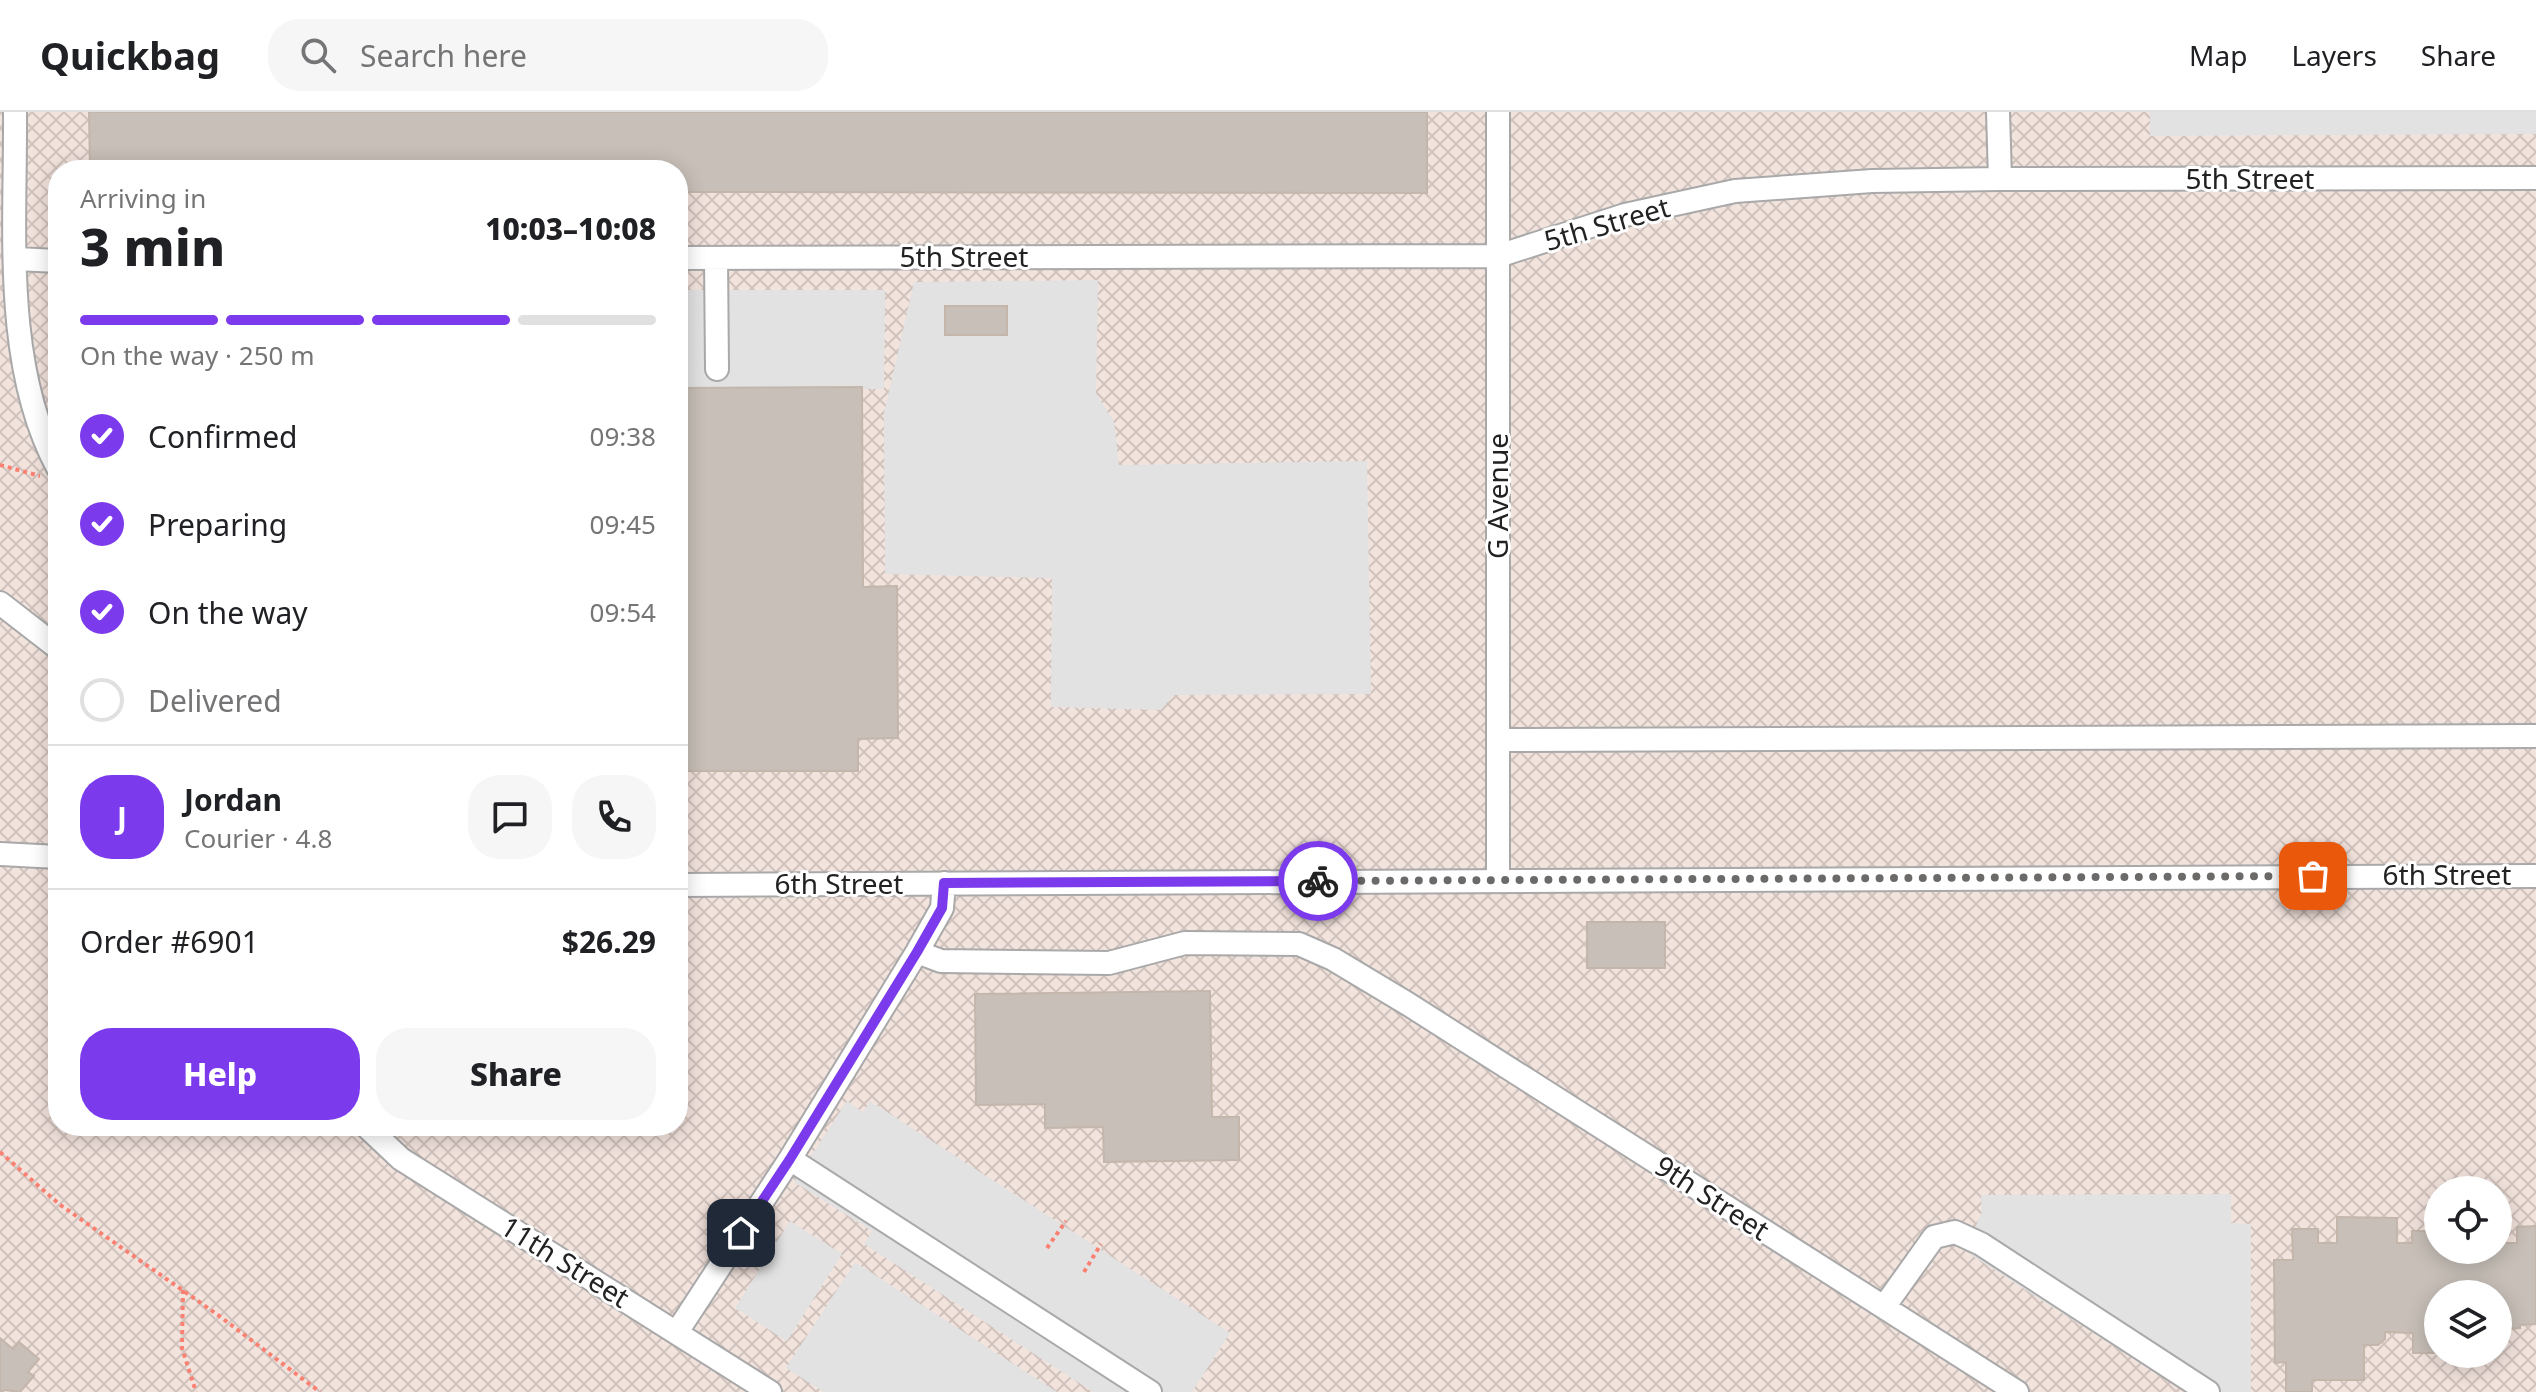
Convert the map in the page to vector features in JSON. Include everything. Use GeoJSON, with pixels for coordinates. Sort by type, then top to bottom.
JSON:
{"type":"FeatureCollection","features":[{"type":"Feature","properties":{"kind":"lane"},"geometry":{"type":"LineString","coordinates":[[15,112],[16,259],[21,332],[30,393],[48,459]]}},
{"type":"Feature","properties":{"kind":"lane","name":"G Avenue"},"geometry":{"type":"LineString","coordinates":[[1498,112],[1498,880]]}},
{"type":"Feature","properties":{"kind":"lane"},"geometry":{"type":"LineString","coordinates":[[1998,112],[2000,179]]}},
{"type":"Feature","properties":{"kind":"lane","name":"5th Street"},"geometry":{"type":"LineString","coordinates":[[688,258],[1498,256],[1625,215],[1735,191],[1872,181],[2536,178]]}},
{"type":"Feature","properties":{"kind":"lane"},"geometry":{"type":"LineString","coordinates":[[716,258],[717,369]]}},
{"type":"Feature","properties":{"kind":"lane"},"geometry":{"type":"LineString","coordinates":[[16,259],[48,261]]}},
{"type":"Feature","properties":{"kind":"lane"},"geometry":{"type":"LineString","coordinates":[[0,603],[48,640]]}},
{"type":"Feature","properties":{"kind":"lane"},"geometry":{"type":"LineString","coordinates":[[1498,740],[2536,736]]}},
{"type":"Feature","properties":{"kind":"lane"},"geometry":{"type":"LineString","coordinates":[[0,854],[48,856]]}},
{"type":"Feature","properties":{"kind":"lane","name":"6th Street"},"geometry":{"type":"LineString","coordinates":[[688,885],[2536,876]]}},
{"type":"Feature","properties":{"kind":"lane"},"geometry":{"type":"LineString","coordinates":[[677,1332],[790,1159],[917,952],[942,908],[944,883]]}},
{"type":"Feature","properties":{"kind":"lane","name":"9th Street"},"geometry":{"type":"LineString","coordinates":[[917,952],[941,961],[1109,963],[1185,943],[1299,944],[1333,959],[1408,1004],[2017,1392]]}},
{"type":"Feature","properties":{"kind":"lane","name":"11th Street"},"geometry":{"type":"LineString","coordinates":[[377,1136],[401,1159],[770,1392]]}},
{"type":"Feature","properties":{"kind":"lane"},"geometry":{"type":"LineString","coordinates":[[790,1159],[1150,1392]]}},
{"type":"Feature","properties":{"kind":"lane"},"geometry":{"type":"LineString","coordinates":[[1884,1307],[1934,1237],[1955,1232],[1981,1244],[2208,1392]]}},
{"type":"Feature","properties":{"kind":"path"},"geometry":{"type":"LineString","coordinates":[[0,465],[48,472]]}},
{"type":"Feature","properties":{"kind":"path"},"geometry":{"type":"LineString","coordinates":[[0,1152],[59,1204],[183,1290],[320,1392]]}},
{"type":"Feature","properties":{"kind":"path"},"geometry":{"type":"LineString","coordinates":[[1047,1248],[1066,1221]]}},
{"type":"Feature","properties":{"kind":"path"},"geometry":{"type":"LineString","coordinates":[[1084,1272],[1101,1244]]}},
{"type":"Feature","properties":{"kind":"path"},"geometry":{"type":"LineString","coordinates":[[183,1290],[182,1348],[196,1392]]}},
{"type":"Feature","properties":{"kind":"shaded area"},"geometry":{"type":"Polygon","coordinates":[[[0,112],[2536,112],[2536,1392],[0,1392],[0,112]]]}},
{"type":"Feature","properties":{"kind":"shaded area"},"geometry":{"type":"Polygon","coordinates":[[[2150,112],[2536,112],[2536,134],[2150,136],[2150,112]]]}},
{"type":"Feature","properties":{"kind":"shaded area"},"geometry":{"type":"Polygon","coordinates":[[[1098,280],[1096,393],[1114,422],[1119,465],[1367,461],[1371,694],[1173,695],[1161,710],[1051,707],[1052,578],[885,574],[884,413],[914,282],[1098,280]]]}},
{"type":"Feature","properties":{"kind":"shaded area"},"geometry":{"type":"Polygon","coordinates":[[[688,290],[885,290],[884,389],[688,388],[688,290]]]}},
{"type":"Feature","properties":{"kind":"shaded area"},"geometry":{"type":"Polygon","coordinates":[[[847,1101],[863,1112],[870,1101],[1230,1333],[1192,1392],[1093,1392],[864,1244],[872,1231],[794,1182],[847,1101]]]}},
{"type":"Feature","properties":{"kind":"shaded area"},"geometry":{"type":"Polygon","coordinates":[[[2231,1194],[2231,1223],[2251,1224],[2251,1392],[2185,1392],[1965,1251],[1982,1212],[1981,1195],[2231,1194]]]}},
{"type":"Feature","properties":{"kind":"shaded area"},"geometry":{"type":"Polygon","coordinates":[[[790,1221],[842,1254],[787,1341],[735,1308],[790,1221]]]}},
{"type":"Feature","properties":{"kind":"shaded area"},"geometry":{"type":"Polygon","coordinates":[[[855,1262],[1057,1392],[824,1392],[786,1368],[855,1262]]]}},
{"type":"Feature","properties":{"kind":"building"},"geometry":{"type":"Polygon","coordinates":[[[89,112],[1427,112],[1427,193],[688,192],[688,160],[90,160],[89,112]]]}},
{"type":"Feature","properties":{"kind":"building"},"geometry":{"type":"Polygon","coordinates":[[[945,306],[1007,306],[1007,335],[945,335],[945,306]]]}},
{"type":"Feature","properties":{"kind":"building"},"geometry":{"type":"Polygon","coordinates":[[[862,387],[863,587],[897,586],[898,738],[858,739],[858,771],[688,771],[688,388],[862,387]]]}},
{"type":"Feature","properties":{"kind":"building"},"geometry":{"type":"Polygon","coordinates":[[[1587,922],[1665,922],[1665,968],[1587,968],[1587,922]]]}},
{"type":"Feature","properties":{"kind":"building"},"geometry":{"type":"Polygon","coordinates":[[[1210,991],[1212,1117],[1239,1117],[1239,1160],[1104,1162],[1103,1127],[1045,1128],[1045,1104],[976,1105],[975,994],[1210,991]]]}},
{"type":"Feature","properties":{"kind":"building"},"geometry":{"type":"Polygon","coordinates":[[[2337,1217],[2397,1218],[2397,1243],[2412,1243],[2412,1231],[2424,1231],[2424,1264],[2512,1264],[2512,1243],[2517,1243],[2517,1227],[2536,1226],[2536,1324],[2512,1329],[2512,1280],[2424,1280],[2424,1353],[2413,1353],[2413,1333],[2385,1332],[2385,1339],[2378,1345],[2364,1345],[2364,1380],[2312,1380],[2312,1392],[2286,1392],[2286,1362],[2275,1363],[2274,1260],[2293,1260],[2292,1229],[2318,1229],[2318,1243],[2337,1243],[2337,1217]]]}},
{"type":"Feature","properties":{"kind":"building"},"geometry":{"type":"Polygon","coordinates":[[[0,1338],[13,1349],[19,1342],[39,1359],[28,1372],[34,1376],[20,1392],[0,1392],[0,1338]]]}},
{"type":"Feature","properties":{"kind":"way so far"},"geometry":{"type":"LineString","coordinates":[[1318,881],[2313,876]]}},
{"type":"Feature","properties":{"kind":"route"},"geometry":{"type":"LineString","coordinates":[[741,1233],[917,952],[942,908],[944,883],[1318,881]]}}]}
